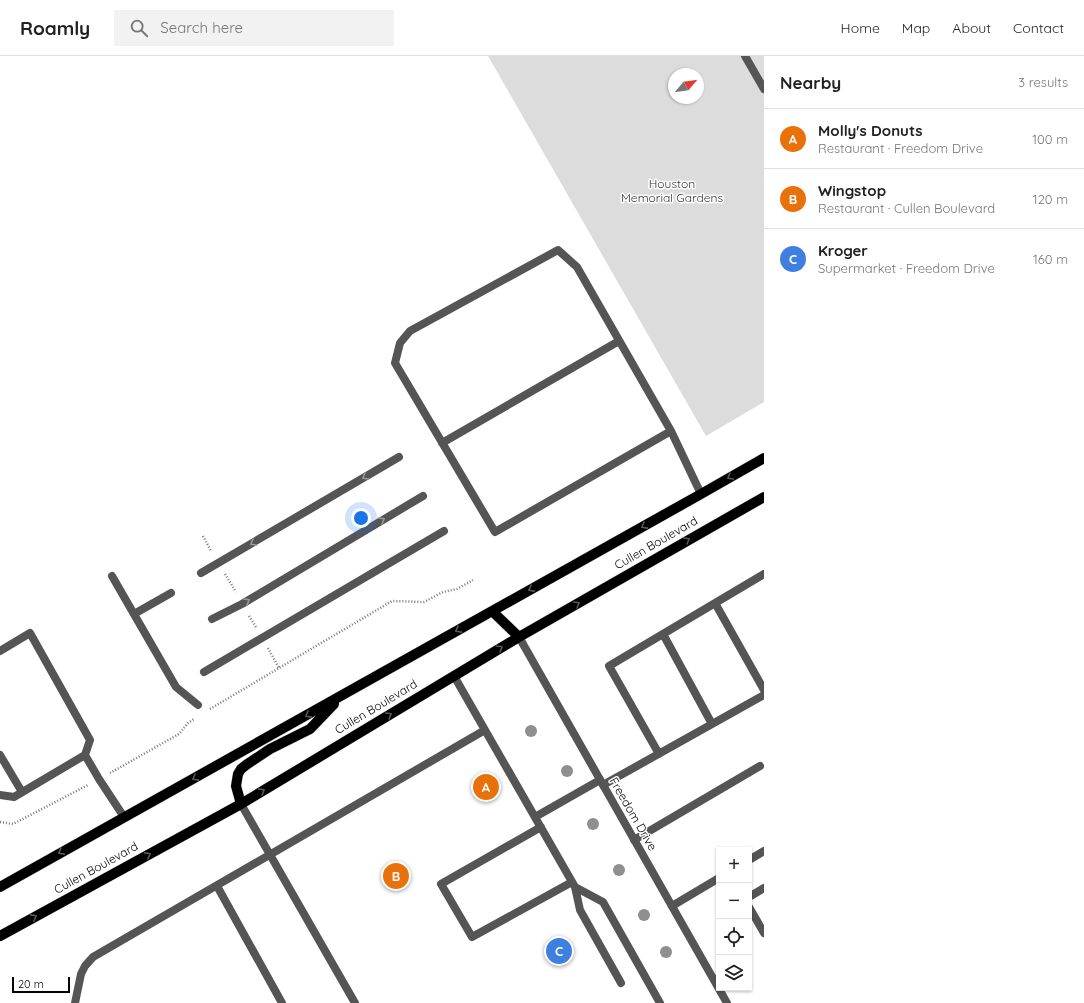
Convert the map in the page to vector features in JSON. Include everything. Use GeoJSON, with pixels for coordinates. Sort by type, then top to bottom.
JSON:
{"type":"FeatureCollection","features":[{"type":"Feature","properties":{"kind":"main road","name":"Cullen Boulevard"},"geometry":{"type":"LineString","coordinates":[[0,887],[764,458]]}},
{"type":"Feature","properties":{"kind":"main road","name":"Cullen Boulevard"},"geometry":{"type":"LineString","coordinates":[[0,936],[240,804],[518,637],[764,497]]}},
{"type":"Feature","properties":{"kind":"main road"},"geometry":{"type":"LineString","coordinates":[[492,611],[518,637]]}},
{"type":"Feature","properties":{"kind":"main road"},"geometry":{"type":"LineString","coordinates":[[240,804],[236,786],[238,774],[241,769],[270,749],[310,729],[342,696]]}},
{"type":"Feature","properties":{"kind":"street"},"geometry":{"type":"LineString","coordinates":[[745,56],[764,89]]}},
{"type":"Feature","properties":{"kind":"street"},"geometry":{"type":"LineString","coordinates":[[671,431],[496,532],[395,363],[400,342],[410,331],[558,250],[577,268],[671,431],[701,494]]}},
{"type":"Feature","properties":{"kind":"street"},"geometry":{"type":"LineString","coordinates":[[442,443],[619,341]]}},
{"type":"Feature","properties":{"kind":"street"},"geometry":{"type":"LineString","coordinates":[[201,573],[399,457]]}},
{"type":"Feature","properties":{"kind":"street"},"geometry":{"type":"LineString","coordinates":[[212,619],[242,604],[423,496]]}},
{"type":"Feature","properties":{"kind":"street"},"geometry":{"type":"LineString","coordinates":[[204,672],[444,531]]}},
{"type":"Feature","properties":{"kind":"street"},"geometry":{"type":"LineString","coordinates":[[659,754],[609,666],[764,574]]}},
{"type":"Feature","properties":{"kind":"street"},"geometry":{"type":"LineString","coordinates":[[112,576],[176,687],[198,705]]}},
{"type":"Feature","properties":{"kind":"street"},"geometry":{"type":"LineString","coordinates":[[134,614],[171,593]]}},
{"type":"Feature","properties":{"kind":"street"},"geometry":{"type":"LineString","coordinates":[[715,604],[764,690]]}},
{"type":"Feature","properties":{"kind":"street"},"geometry":{"type":"LineString","coordinates":[[0,651],[30,633],[90,740],[85,755],[14,797],[0,795]]}},
{"type":"Feature","properties":{"kind":"street"},"geometry":{"type":"LineString","coordinates":[[663,634],[712,724]]}},
{"type":"Feature","properties":{"kind":"street","name":"Freedom Drive"},"geometry":{"type":"LineString","coordinates":[[518,637],[727,1003]]}},
{"type":"Feature","properties":{"kind":"street"},"geometry":{"type":"LineString","coordinates":[[454,676],[573,884],[580,910],[622,983]]}},
{"type":"Feature","properties":{"kind":"street"},"geometry":{"type":"LineString","coordinates":[[535,817],[659,754],[764,695]]}},
{"type":"Feature","properties":{"kind":"street"},"geometry":{"type":"LineString","coordinates":[[75,1003],[81,974],[85,966],[94,958],[485,730]]}},
{"type":"Feature","properties":{"kind":"street"},"geometry":{"type":"LineString","coordinates":[[0,755],[22,792]]}},
{"type":"Feature","properties":{"kind":"street"},"geometry":{"type":"LineString","coordinates":[[85,755],[124,817]]}},
{"type":"Feature","properties":{"kind":"street"},"geometry":{"type":"LineString","coordinates":[[634,840],[760,766]]}},
{"type":"Feature","properties":{"kind":"street"},"geometry":{"type":"LineString","coordinates":[[240,804],[355,1003]]}},
{"type":"Feature","properties":{"kind":"street"},"geometry":{"type":"LineString","coordinates":[[541,827],[441,884],[472,937],[573,884]]}},
{"type":"Feature","properties":{"kind":"street"},"geometry":{"type":"LineString","coordinates":[[752,858],[764,851]]}},
{"type":"Feature","properties":{"kind":"street"},"geometry":{"type":"LineString","coordinates":[[672,906],[716,880]]}},
{"type":"Feature","properties":{"kind":"street"},"geometry":{"type":"LineString","coordinates":[[573,884],[603,902],[660,1003]]}},
{"type":"Feature","properties":{"kind":"street"},"geometry":{"type":"LineString","coordinates":[[217,886],[282,1003]]}},
{"type":"Feature","properties":{"kind":"street"},"geometry":{"type":"LineString","coordinates":[[752,895],[764,888]]}},
{"type":"Feature","properties":{"kind":"street"},"geometry":{"type":"LineString","coordinates":[[752,912],[764,933]]}},
{"type":"Feature","properties":{"kind":"path"},"geometry":{"type":"LineString","coordinates":[[206,711],[392,601],[424,602],[443,592],[457,589],[473,580]]}},
{"type":"Feature","properties":{"kind":"path"},"geometry":{"type":"LineString","coordinates":[[0,822],[13,824],[100,779],[178,734],[188,723],[200,715]]}},
{"type":"Feature","properties":{"kind":"green space","name":"Houston Memorial Gardens"},"geometry":{"type":"Polygon","coordinates":[[[488,56],[764,56],[764,402],[706,436],[488,56]]]}},
{"type":"Feature","properties":{"kind":"place","name":"Molly's Donuts"},"geometry":{"type":"Point","coordinates":[486,787]}},
{"type":"Feature","properties":{"kind":"place","name":"Wingstop"},"geometry":{"type":"Point","coordinates":[396,876]}},
{"type":"Feature","properties":{"kind":"place","name":"Kroger"},"geometry":{"type":"Point","coordinates":[559,951]}}]}
